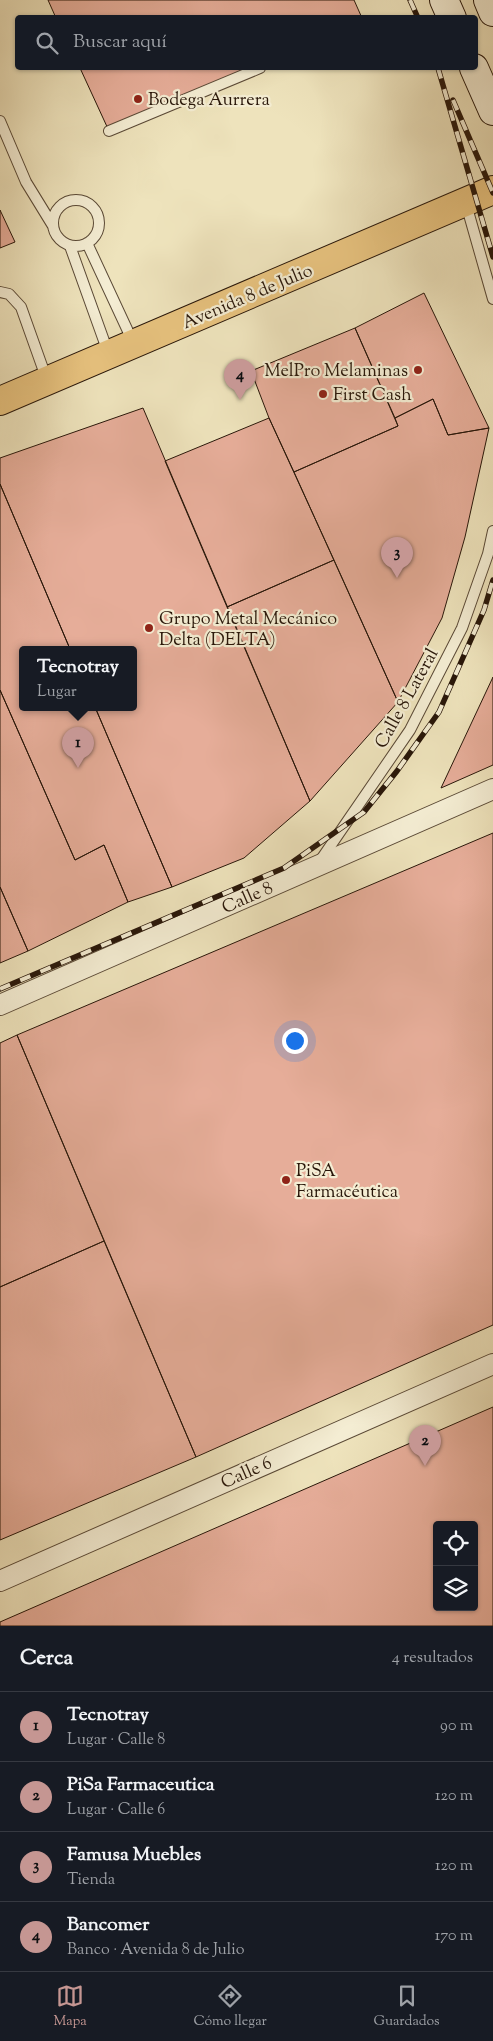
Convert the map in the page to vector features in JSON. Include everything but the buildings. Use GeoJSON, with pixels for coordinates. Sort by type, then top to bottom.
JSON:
{"type":"FeatureCollection","features":[{"type":"Feature","properties":{"kind":"main road"},"geometry":{"type":"LineString","coordinates":[[444,0],[451,15]]}},
{"type":"Feature","properties":{"kind":"main road"},"geometry":{"type":"LineString","coordinates":[[488,0],[493,12]]}},
{"type":"Feature","properties":{"kind":"main road"},"geometry":{"type":"LineString","coordinates":[[475,70],[493,111]]}},
{"type":"Feature","properties":{"kind":"main road","name":"Avenida 8 de Julio"},"geometry":{"type":"LineString","coordinates":[[0,401],[109,356],[493,190]]}},
{"type":"Feature","properties":{"kind":"street","name":"Calle 8"},"geometry":{"type":"LineString","coordinates":[[0,1005],[493,789]]}},
{"type":"Feature","properties":{"kind":"street","name":"Calle 6"},"geometry":{"type":"LineString","coordinates":[[0,1581],[493,1364]]}},
{"type":"Feature","properties":{"kind":"lane"},"geometry":{"type":"LineString","coordinates":[[109,131],[255,70]]}},
{"type":"Feature","properties":{"kind":"lane"},"geometry":{"type":"LineString","coordinates":[[0,121],[26,182],[62,241],[70,246],[88,243],[94,238],[99,229],[99,220],[96,212],[82,199],[65,203],[58,209],[54,217],[53,226]]}},
{"type":"Feature","properties":{"kind":"lane"},"geometry":{"type":"LineString","coordinates":[[465,202],[493,299]]}},
{"type":"Feature","properties":{"kind":"lane"},"geometry":{"type":"LineString","coordinates":[[88,243],[134,345]]}},
{"type":"Feature","properties":{"kind":"lane"},"geometry":{"type":"LineString","coordinates":[[70,246],[109,356]]}},
{"type":"Feature","properties":{"kind":"lane"},"geometry":{"type":"LineString","coordinates":[[0,292],[9,294],[21,307],[47,381]]}},
{"type":"Feature","properties":{"kind":"lane","name":"Calle 8 Lateral"},"geometry":{"type":"LineString","coordinates":[[317,866],[410,730],[462,628],[488,554],[493,531]]}},
{"type":"Feature","properties":{"kind":"railway"},"geometry":{"type":"LineString","coordinates":[[410,0],[417,15]]}},
{"type":"Feature","properties":{"kind":"railway"},"geometry":{"type":"LineString","coordinates":[[439,70],[493,257]]}},
{"type":"Feature","properties":{"kind":"railway"},"geometry":{"type":"LineString","coordinates":[[453,100],[493,193]]}},
{"type":"Feature","properties":{"kind":"railway"},"geometry":{"type":"LineString","coordinates":[[0,989],[284,868],[364,812],[397,771],[439,712],[484,610],[493,580]]}},
{"type":"Feature","properties":{"kind":"place","name":"Bodega Aurrera"},"geometry":{"type":"Point","coordinates":[138,99]}},
{"type":"Feature","properties":{"kind":"place","name":"MelPro Melaminas"},"geometry":{"type":"Point","coordinates":[418,370]}},
{"type":"Feature","properties":{"kind":"place","name":"First Cash"},"geometry":{"type":"Point","coordinates":[323,394]}},
{"type":"Feature","properties":{"kind":"place","name":"Bancomer"},"geometry":{"type":"Point","coordinates":[240,400]}},
{"type":"Feature","properties":{"kind":"place","name":"Famusa Muebles"},"geometry":{"type":"Point","coordinates":[397,578]}},
{"type":"Feature","properties":{"kind":"place","name":"Grupo Metal Mecánico Delta (DELTA)"},"geometry":{"type":"Point","coordinates":[149,628]}},
{"type":"Feature","properties":{"kind":"place","name":"Tecnotray"},"geometry":{"type":"Point","coordinates":[78,768]}},
{"type":"Feature","properties":{"kind":"place","name":"PiSA Farmacéutica"},"geometry":{"type":"Point","coordinates":[286,1180]}},
{"type":"Feature","properties":{"kind":"place","name":"PiSa Farmaceutica"},"geometry":{"type":"Point","coordinates":[425,1466]}}]}
